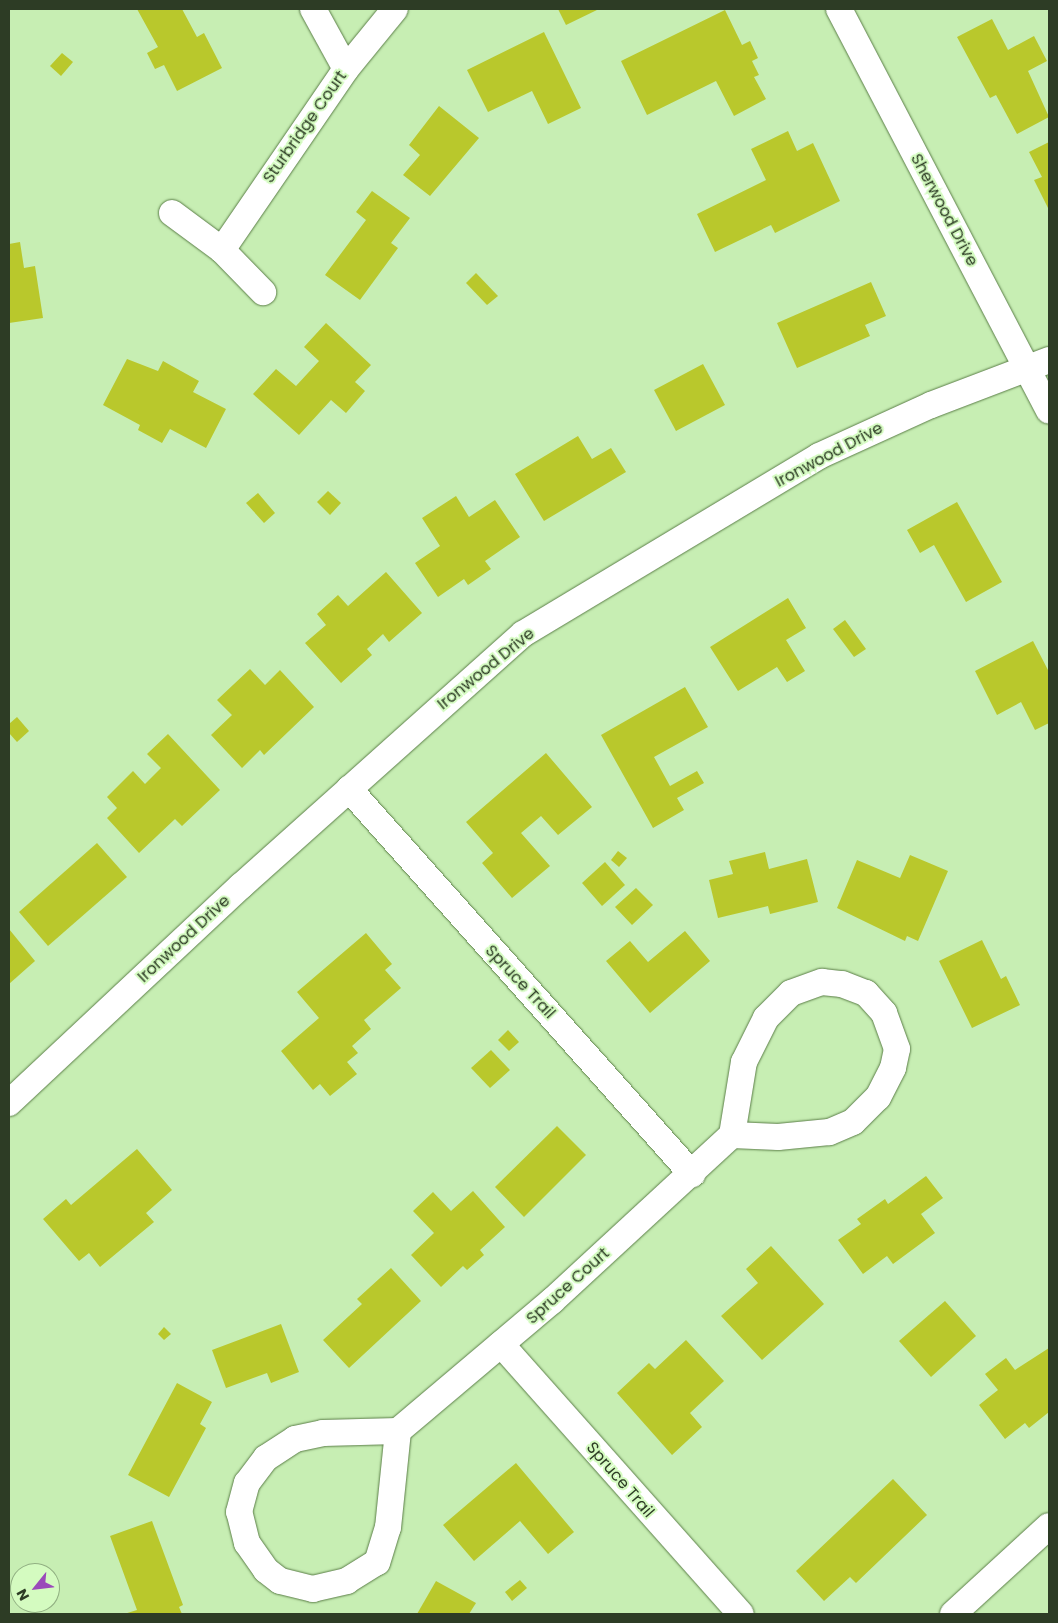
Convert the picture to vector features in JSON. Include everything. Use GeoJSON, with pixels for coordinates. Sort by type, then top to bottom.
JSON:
{"type":"FeatureCollection","features":[{"type":"Feature","properties":{"kind":"street"},"geometry":{"type":"LineString","coordinates":[[313,9],[346,69]]}},
{"type":"Feature","properties":{"kind":"street","name":"Sturbridge Court"},"geometry":{"type":"LineString","coordinates":[[222,250],[346,69],[395,9]]}},
{"type":"Feature","properties":{"kind":"street","name":"Sherwood Drive"},"geometry":{"type":"LineString","coordinates":[[839,9],[1039,364],[1049,410]]}},
{"type":"Feature","properties":{"kind":"street"},"geometry":{"type":"LineString","coordinates":[[172,213],[222,250],[263,292]]}},
{"type":"Feature","properties":{"kind":"street","name":"Ironwood Drive"},"geometry":{"type":"LineString","coordinates":[[9,1103],[349,789],[523,634],[819,456],[914,412],[1039,364]]}},
{"type":"Feature","properties":{"kind":"street","name":"Spruce Trail"},"geometry":{"type":"LineString","coordinates":[[349,789],[692,1174]]}},
{"type":"Feature","properties":{"kind":"street"},"geometry":{"type":"LineString","coordinates":[[822,982],[842,984],[877,1002],[893,1032],[897,1049],[884,1086],[865,1113],[829,1132],[778,1137],[732,1135],[744,1062],[766,1018],[782,1000],[801,987],[822,982]]}},
{"type":"Feature","properties":{"kind":"street","name":"Spruce Court"},"geometry":{"type":"LineString","coordinates":[[398,1431],[501,1344],[692,1174],[732,1135]]}},
{"type":"Feature","properties":{"kind":"street","name":"Spruce Trail"},"geometry":{"type":"LineString","coordinates":[[501,1344],[741,1614]]}},
{"type":"Feature","properties":{"kind":"street"},"geometry":{"type":"LineString","coordinates":[[398,1431],[388,1527],[376,1562],[347,1581],[313,1589],[280,1581],[266,1570],[247,1543],[240,1512],[247,1483],[266,1458],[295,1440],[317,1434],[398,1431]]}},
{"type":"Feature","properties":{"kind":"street"},"geometry":{"type":"LineString","coordinates":[[953,1614],[1049,1526]]}},
{"type":"Feature","properties":{"kind":"building"},"geometry":{"type":"Polygon","coordinates":[[[137,9],[182,9],[197,37],[204,33],[222,68],[177,91],[164,65],[155,69],[147,53],[158,47],[137,9]]]}},
{"type":"Feature","properties":{"kind":"building"},"geometry":{"type":"Polygon","coordinates":[[[558,9],[599,9],[566,25],[558,9]]]}},
{"type":"Feature","properties":{"kind":"building"},"geometry":{"type":"Polygon","coordinates":[[[725,10],[742,45],[750,41],[758,58],[752,61],[759,75],[754,77],[766,99],[734,116],[716,81],[647,115],[621,61],[725,10]]]}},
{"type":"Feature","properties":{"kind":"building"},"geometry":{"type":"Polygon","coordinates":[[[992,19],[1008,50],[1034,36],[1047,61],[1028,71],[1049,117],[1017,134],[996,95],[990,98],[957,37],[992,19]]]}},
{"type":"Feature","properties":{"kind":"building"},"geometry":{"type":"Polygon","coordinates":[[[544,32],[581,108],[548,124],[532,91],[488,112],[467,70],[544,32]]]}},
{"type":"Feature","properties":{"kind":"building"},"geometry":{"type":"Polygon","coordinates":[[[62,53],[73,62],[61,76],[50,66],[62,53]]]}},
{"type":"Feature","properties":{"kind":"building"},"geometry":{"type":"Polygon","coordinates":[[[439,106],[479,138],[430,196],[403,175],[420,155],[409,145],[439,106]]]}},
{"type":"Feature","properties":{"kind":"building"},"geometry":{"type":"Polygon","coordinates":[[[788,131],[797,151],[813,143],[840,201],[775,233],[771,225],[715,252],[697,214],[766,180],[751,149],[788,131]]]}},
{"type":"Feature","properties":{"kind":"building"},"geometry":{"type":"Polygon","coordinates":[[[1049,142],[1049,210],[1034,180],[1042,177],[1029,152],[1049,142]]]}},
{"type":"Feature","properties":{"kind":"building"},"geometry":{"type":"Polygon","coordinates":[[[372,191],[410,218],[391,243],[398,248],[360,300],[325,275],[366,220],[356,212],[372,191]]]}},
{"type":"Feature","properties":{"kind":"building"},"geometry":{"type":"Polygon","coordinates":[[[20,242],[24,268],[35,266],[43,318],[9,323],[9,244],[20,242]]]}},
{"type":"Feature","properties":{"kind":"building"},"geometry":{"type":"Polygon","coordinates":[[[476,273],[498,296],[487,305],[466,283],[476,273]]]}},
{"type":"Feature","properties":{"kind":"building"},"geometry":{"type":"Polygon","coordinates":[[[871,282],[886,316],[865,325],[870,336],[797,368],[777,323],[871,282]]]}},
{"type":"Feature","properties":{"kind":"building"},"geometry":{"type":"Polygon","coordinates":[[[326,323],[371,365],[355,382],[365,391],[346,413],[331,400],[299,435],[253,394],[276,369],[296,386],[319,361],[304,347],[326,323]]]}},
{"type":"Feature","properties":{"kind":"building"},"geometry":{"type":"Polygon","coordinates":[[[127,359],[158,371],[163,361],[199,381],[193,392],[226,409],[206,448],[170,429],[162,443],[138,430],[140,425],[103,405],[127,359]]]}},
{"type":"Feature","properties":{"kind":"building"},"geometry":{"type":"Polygon","coordinates":[[[703,364],[725,405],[676,431],[654,390],[703,364]]]}},
{"type":"Feature","properties":{"kind":"building"},"geometry":{"type":"Polygon","coordinates":[[[578,436],[592,459],[611,448],[626,472],[544,521],[515,474],[578,436]]]}},
{"type":"Feature","properties":{"kind":"building"},"geometry":{"type":"Polygon","coordinates":[[[328,491],[341,503],[330,515],[317,502],[328,491]]]}},
{"type":"Feature","properties":{"kind":"building"},"geometry":{"type":"Polygon","coordinates":[[[258,493],[275,513],[264,523],[246,503],[258,493]]]}},
{"type":"Feature","properties":{"kind":"building"},"geometry":{"type":"Polygon","coordinates":[[[456,496],[469,517],[495,500],[520,537],[485,561],[491,569],[468,585],[464,579],[438,597],[415,563],[440,546],[422,518],[456,496]]]}},
{"type":"Feature","properties":{"kind":"building"},"geometry":{"type":"Polygon","coordinates":[[[957,502],[1002,582],[966,602],[934,545],[920,553],[907,530],[957,502]]]}},
{"type":"Feature","properties":{"kind":"building"},"geometry":{"type":"Polygon","coordinates":[[[386,572],[422,613],[389,642],[383,634],[367,649],[372,655],[341,683],[305,643],[326,625],[317,614],[338,595],[348,606],[386,572]]]}},
{"type":"Feature","properties":{"kind":"building"},"geometry":{"type":"Polygon","coordinates":[[[788,598],[806,628],[786,640],[805,671],[787,682],[777,667],[738,691],[710,647],[788,598]]]}},
{"type":"Feature","properties":{"kind":"building"},"geometry":{"type":"Polygon","coordinates":[[[845,620],[866,649],[854,657],[833,629],[845,620]]]}},
{"type":"Feature","properties":{"kind":"building"},"geometry":{"type":"Polygon","coordinates":[[[1033,641],[1049,672],[1049,723],[1035,730],[1021,702],[997,715],[975,671],[1033,641]]]}},
{"type":"Feature","properties":{"kind":"building"},"geometry":{"type":"Polygon","coordinates":[[[250,669],[265,685],[280,670],[314,707],[264,755],[260,750],[242,768],[211,735],[232,715],[217,700],[250,669]]]}},
{"type":"Feature","properties":{"kind":"building"},"geometry":{"type":"Polygon","coordinates":[[[685,687],[708,727],[654,757],[670,786],[697,771],[704,783],[677,798],[684,810],[653,828],[601,735],[685,687]]]}},
{"type":"Feature","properties":{"kind":"building"},"geometry":{"type":"Polygon","coordinates":[[[17,717],[29,731],[17,742],[9,733],[9,724],[17,717]]]}},
{"type":"Feature","properties":{"kind":"building"},"geometry":{"type":"Polygon","coordinates":[[[168,734],[220,790],[182,826],[175,819],[139,853],[107,818],[117,808],[107,797],[133,771],[145,784],[161,768],[147,754],[168,734]]]}},
{"type":"Feature","properties":{"kind":"building"},"geometry":{"type":"Polygon","coordinates":[[[546,753],[592,807],[558,835],[541,816],[521,833],[550,866],[512,898],[482,863],[493,853],[466,822],[546,753]]]}},
{"type":"Feature","properties":{"kind":"building"},"geometry":{"type":"Polygon","coordinates":[[[97,843],[127,877],[48,946],[19,912],[97,843]]]}},
{"type":"Feature","properties":{"kind":"building"},"geometry":{"type":"Polygon","coordinates":[[[618,851],[627,858],[619,867],[611,860],[618,851]]]}},
{"type":"Feature","properties":{"kind":"building"},"geometry":{"type":"Polygon","coordinates":[[[765,852],[769,869],[807,859],[818,902],[770,914],[768,906],[718,918],[709,880],[733,874],[729,861],[765,852]]]}},
{"type":"Feature","properties":{"kind":"building"},"geometry":{"type":"Polygon","coordinates":[[[910,855],[948,871],[918,941],[907,936],[905,941],[837,908],[857,860],[900,878],[910,855]]]}},
{"type":"Feature","properties":{"kind":"building"},"geometry":{"type":"Polygon","coordinates":[[[605,862],[625,885],[602,906],[582,883],[605,862]]]}},
{"type":"Feature","properties":{"kind":"building"},"geometry":{"type":"Polygon","coordinates":[[[636,888],[653,905],[632,925],[615,907],[636,888]]]}},
{"type":"Feature","properties":{"kind":"building"},"geometry":{"type":"Polygon","coordinates":[[[9,929],[35,961],[9,984],[9,929]]]}},
{"type":"Feature","properties":{"kind":"building"},"geometry":{"type":"Polygon","coordinates":[[[685,931],[710,961],[650,1013],[606,961],[630,941],[648,962],[685,931]]]}},
{"type":"Feature","properties":{"kind":"building"},"geometry":{"type":"Polygon","coordinates":[[[366,933],[392,964],[385,970],[401,988],[364,1020],[371,1029],[352,1046],[358,1053],[347,1062],[357,1074],[330,1096],[320,1084],[313,1090],[281,1051],[319,1018],[297,992],[366,933]]]}},
{"type":"Feature","properties":{"kind":"building"},"geometry":{"type":"Polygon","coordinates":[[[982,940],[1001,979],[1006,976],[1020,1005],[972,1028],[939,961],[982,940]]]}},
{"type":"Feature","properties":{"kind":"building"},"geometry":{"type":"Polygon","coordinates":[[[508,1030],[519,1042],[509,1051],[498,1040],[508,1030]]]}},
{"type":"Feature","properties":{"kind":"building"},"geometry":{"type":"Polygon","coordinates":[[[491,1050],[510,1070],[490,1088],[471,1068],[491,1050]]]}},
{"type":"Feature","properties":{"kind":"building"},"geometry":{"type":"Polygon","coordinates":[[[557,1126],[586,1155],[524,1217],[495,1187],[557,1126]]]}},
{"type":"Feature","properties":{"kind":"building"},"geometry":{"type":"Polygon","coordinates":[[[137,1149],[172,1190],[146,1213],[154,1222],[100,1267],[89,1253],[79,1261],[43,1219],[66,1199],[71,1205],[137,1149]]]}},
{"type":"Feature","properties":{"kind":"building"},"geometry":{"type":"Polygon","coordinates":[[[926,1176],[943,1198],[921,1214],[935,1233],[893,1264],[887,1256],[863,1274],[838,1240],[861,1224],[857,1219],[885,1199],[888,1204],[926,1176]]]}},
{"type":"Feature","properties":{"kind":"building"},"geometry":{"type":"Polygon","coordinates":[[[473,1191],[505,1227],[480,1250],[484,1255],[467,1270],[463,1266],[441,1287],[411,1255],[434,1233],[413,1211],[433,1192],[451,1211],[473,1191]]]}},
{"type":"Feature","properties":{"kind":"building"},"geometry":{"type":"Polygon","coordinates":[[[771,1246],[824,1304],[762,1360],[721,1316],[758,1283],[746,1269],[771,1246]]]}},
{"type":"Feature","properties":{"kind":"building"},"geometry":{"type":"Polygon","coordinates":[[[391,1268],[421,1301],[349,1368],[323,1340],[362,1304],[357,1299],[391,1268]]]}},
{"type":"Feature","properties":{"kind":"building"},"geometry":{"type":"Polygon","coordinates":[[[945,1301],[976,1336],[931,1377],[899,1341],[945,1301]]]}},
{"type":"Feature","properties":{"kind":"building"},"geometry":{"type":"Polygon","coordinates":[[[281,1324],[299,1372],[271,1383],[267,1373],[226,1388],[212,1350],[281,1324]]]}},
{"type":"Feature","properties":{"kind":"building"},"geometry":{"type":"Polygon","coordinates":[[[164,1327],[171,1334],[164,1340],[158,1334],[164,1327]]]}},
{"type":"Feature","properties":{"kind":"building"},"geometry":{"type":"Polygon","coordinates":[[[686,1340],[724,1381],[690,1413],[702,1427],[672,1455],[617,1393],[649,1363],[655,1369],[686,1340]]]}},
{"type":"Feature","properties":{"kind":"building"},"geometry":{"type":"Polygon","coordinates":[[[1049,1348],[1049,1412],[1029,1428],[1025,1423],[1005,1439],[979,1405],[998,1390],[985,1374],[1006,1358],[1015,1370],[1049,1348]]]}},
{"type":"Feature","properties":{"kind":"building"},"geometry":{"type":"Polygon","coordinates":[[[177,1383],[212,1402],[200,1424],[206,1428],[169,1497],[128,1475],[177,1383]]]}},
{"type":"Feature","properties":{"kind":"building"},"geometry":{"type":"Polygon","coordinates":[[[516,1463],[574,1532],[548,1554],[520,1521],[474,1561],[443,1525],[516,1463]]]}},
{"type":"Feature","properties":{"kind":"building"},"geometry":{"type":"Polygon","coordinates":[[[893,1479],[927,1515],[856,1583],[850,1577],[824,1601],[796,1571],[893,1479]]]}},
{"type":"Feature","properties":{"kind":"building"},"geometry":{"type":"Polygon","coordinates":[[[152,1521],[183,1605],[179,1607],[182,1614],[124,1614],[137,1610],[110,1536],[152,1521]]]}},
{"type":"Feature","properties":{"kind":"building"},"geometry":{"type":"Polygon","coordinates":[[[520,1580],[527,1588],[512,1601],[505,1592],[520,1580]]]}},
{"type":"Feature","properties":{"kind":"building"},"geometry":{"type":"Polygon","coordinates":[[[436,1581],[476,1603],[469,1614],[417,1614],[436,1581]]]}}]}
